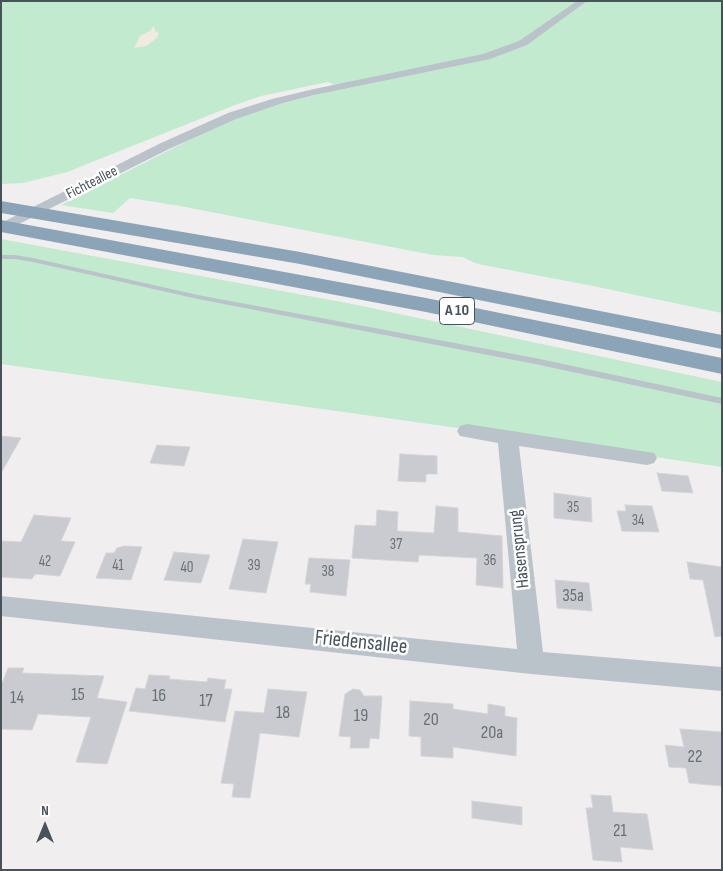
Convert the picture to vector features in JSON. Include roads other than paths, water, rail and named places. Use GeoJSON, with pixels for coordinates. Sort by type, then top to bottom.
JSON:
{"type":"FeatureCollection","features":[{"type":"Feature","properties":{"kind":"highway","name":"A 10"},"geometry":{"type":"LineString","coordinates":[[1,207],[290,257],[512,299],[722,342]]}},
{"type":"Feature","properties":{"kind":"highway","name":"A 10"},"geometry":{"type":"LineString","coordinates":[[1,228],[426,305],[722,366]]}},
{"type":"Feature","properties":{"kind":"street","name":"Fichteallee"},"geometry":{"type":"LineString","coordinates":[[1,228],[232,116],[276,101],[486,57],[523,43],[583,1]]}},
{"type":"Feature","properties":{"kind":"street"},"geometry":{"type":"LineString","coordinates":[[467,430],[647,458]]}},
{"type":"Feature","properties":{"kind":"street","name":"Hasensprung"},"geometry":{"type":"LineString","coordinates":[[508,437],[531,662]]}},
{"type":"Feature","properties":{"kind":"street","name":"Friedensallee"},"geometry":{"type":"LineString","coordinates":[[1,606],[531,662],[722,679]]}},
{"type":"Feature","properties":{"kind":"lane"},"geometry":{"type":"LineString","coordinates":[[1,258],[15,257],[32,260],[198,297],[535,361],[722,401]]}}]}
